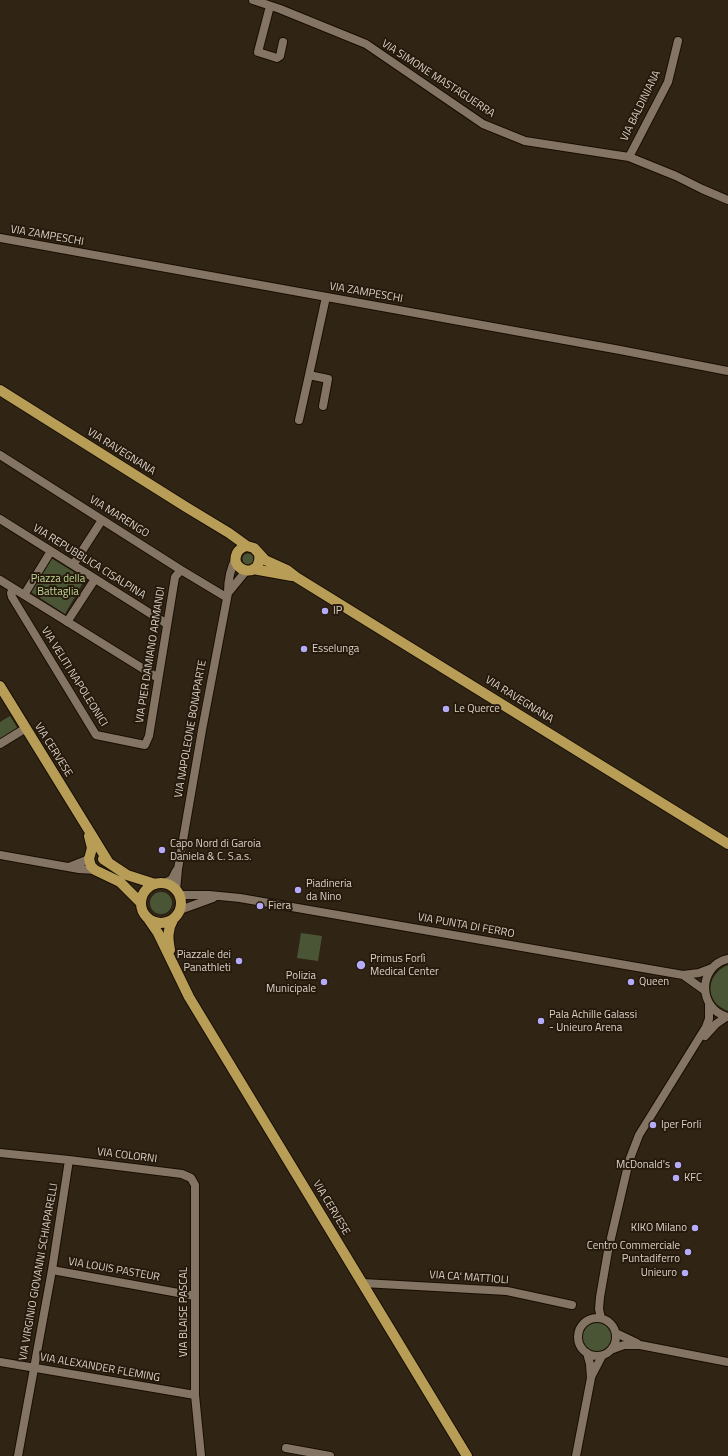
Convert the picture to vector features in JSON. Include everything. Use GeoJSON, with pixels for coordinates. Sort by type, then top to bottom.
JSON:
{"type":"FeatureCollection","features":[{"type":"Feature","properties":{"kind":"main road","name":"VIA RAVEGNANA"},"geometry":{"type":"LineString","coordinates":[[0,390],[229,533],[247,546]]}},
{"type":"Feature","properties":{"kind":"main road"},"geometry":{"type":"LineString","coordinates":[[229,533],[234,543],[236,556],[239,567],[250,570],[258,564],[260,559],[259,554],[254,548],[247,546],[241,548],[236,556]]}},
{"type":"Feature","properties":{"kind":"main road","name":"VIA RAVEGNANA"},"geometry":{"type":"LineString","coordinates":[[259,554],[265,560],[287,570],[728,844]]}},
{"type":"Feature","properties":{"kind":"main road","name":"VIA RAVEGNANA"},"geometry":{"type":"LineString","coordinates":[[250,570],[296,577]]}},
{"type":"Feature","properties":{"kind":"main road","name":"VIA CERVESE"},"geometry":{"type":"LineString","coordinates":[[0,686],[109,862]]}},
{"type":"Feature","properties":{"kind":"main road","name":"VIA CERVESE"},"geometry":{"type":"LineString","coordinates":[[86,826],[92,844],[90,859],[91,866],[95,870],[120,882],[141,903],[142,912],[158,933],[189,998],[467,1456]]}},
{"type":"Feature","properties":{"kind":"main road","name":"VIA CERVESE"},"geometry":{"type":"LineString","coordinates":[[90,859],[93,856],[98,856],[109,862],[127,876],[160,884],[177,892]]}},
{"type":"Feature","properties":{"kind":"main road"},"geometry":{"type":"LineString","coordinates":[[141,903],[144,892],[160,884]]}},
{"type":"Feature","properties":{"kind":"main road"},"geometry":{"type":"LineString","coordinates":[[177,892],[181,903],[180,910]]}},
{"type":"Feature","properties":{"kind":"main road","name":"VIA CERVESE"},"geometry":{"type":"LineString","coordinates":[[176,971],[168,934],[169,926],[180,910]]}},
{"type":"Feature","properties":{"kind":"main road"},"geometry":{"type":"LineString","coordinates":[[149,920],[161,924],[173,920]]}},
{"type":"Feature","properties":{"kind":"street","name":"VIA SIMONE MASTAGUERRA"},"geometry":{"type":"LineString","coordinates":[[253,0],[366,44],[483,124],[525,141],[629,157],[676,176],[728,200]]}},
{"type":"Feature","properties":{"kind":"street"},"geometry":{"type":"LineString","coordinates":[[270,6],[258,52],[277,58],[280,56],[283,42]]}},
{"type":"Feature","properties":{"kind":"street","name":"VIA BALDINIANA"},"geometry":{"type":"LineString","coordinates":[[629,157],[668,82],[678,41]]}},
{"type":"Feature","properties":{"kind":"street","name":"VIA ZAMPESCHI"},"geometry":{"type":"LineString","coordinates":[[0,238],[620,350],[728,371]]}},
{"type":"Feature","properties":{"kind":"street"},"geometry":{"type":"LineString","coordinates":[[299,420],[326,297]]}},
{"type":"Feature","properties":{"kind":"street"},"geometry":{"type":"LineString","coordinates":[[309,375],[328,379],[323,406]]}},
{"type":"Feature","properties":{"kind":"street","name":"VIA MARENGO"},"geometry":{"type":"LineString","coordinates":[[1,457],[181,570],[227,595]]}},
{"type":"Feature","properties":{"kind":"street","name":"VIA REPUBBLICA CISALPINA"},"geometry":{"type":"LineString","coordinates":[[0,519],[167,624]]}},
{"type":"Feature","properties":{"kind":"street"},"geometry":{"type":"LineString","coordinates":[[73,565],[102,520]]}},
{"type":"Feature","properties":{"kind":"street"},"geometry":{"type":"LineString","coordinates":[[24,595],[51,551]]}},
{"type":"Feature","properties":{"kind":"street","name":"VIA NAPOLEONE BONAPARTE"},"geometry":{"type":"LineString","coordinates":[[177,892],[178,869],[227,595],[228,582],[236,556]]}},
{"type":"Feature","properties":{"kind":"street","name":"VIA PIER DAMIANO ARMANDI"},"geometry":{"type":"LineString","coordinates":[[145,745],[148,736],[175,577],[181,570]]}},
{"type":"Feature","properties":{"kind":"street","name":"VIA NAPOLEONE BONAPARTE"},"geometry":{"type":"LineString","coordinates":[[227,595],[250,570]]}},
{"type":"Feature","properties":{"kind":"street"},"geometry":{"type":"LineString","coordinates":[[67,622],[95,579]]}},
{"type":"Feature","properties":{"kind":"street"},"geometry":{"type":"LineString","coordinates":[[0,580],[158,678]]}},
{"type":"Feature","properties":{"kind":"street","name":"VIA VELITI NAPOLEONICI"},"geometry":{"type":"LineString","coordinates":[[13,588],[11,592],[12,597],[96,735],[145,745]]}},
{"type":"Feature","properties":{"kind":"street"},"geometry":{"type":"LineString","coordinates":[[0,744],[26,728]]}},
{"type":"Feature","properties":{"kind":"street"},"geometry":{"type":"LineString","coordinates":[[0,855],[68,867],[95,870]]}},
{"type":"Feature","properties":{"kind":"street"},"geometry":{"type":"LineString","coordinates":[[68,867],[90,859]]}},
{"type":"Feature","properties":{"kind":"street"},"geometry":{"type":"LineString","coordinates":[[160,884],[172,879],[178,869]]}},
{"type":"Feature","properties":{"kind":"street","name":"VIA PUNTA DI FERRO"},"geometry":{"type":"LineString","coordinates":[[177,892],[244,898],[683,975],[704,990]]}},
{"type":"Feature","properties":{"kind":"street","name":"VIA PUNTA DI FERRO"},"geometry":{"type":"LineString","coordinates":[[180,910],[204,900],[220,896]]}},
{"type":"Feature","properties":{"kind":"street"},"geometry":{"type":"LineString","coordinates":[[683,975],[706,971],[718,963],[728,959]]}},
{"type":"Feature","properties":{"kind":"street"},"geometry":{"type":"LineString","coordinates":[[597,1318],[608,1251],[629,1161],[639,1135],[706,1027],[709,1019],[709,1005],[704,990],[707,976],[713,967]]}},
{"type":"Feature","properties":{"kind":"street"},"geometry":{"type":"LineString","coordinates":[[693,1050],[713,1027],[727,1017],[717,1012],[709,1005]]}},
{"type":"Feature","properties":{"kind":"street"},"geometry":{"type":"LineString","coordinates":[[0,1153],[69,1160]]}},
{"type":"Feature","properties":{"kind":"street","name":"VIA COLORNI"},"geometry":{"type":"LineString","coordinates":[[69,1160],[182,1174]]}},
{"type":"Feature","properties":{"kind":"street","name":"VIA VIRGINIO GIOVANNI SCHIAPARELLI"},"geometry":{"type":"LineString","coordinates":[[18,1456],[52,1270],[69,1160]]}},
{"type":"Feature","properties":{"kind":"street","name":"VIA BLAISE PASCAL"},"geometry":{"type":"LineString","coordinates":[[182,1174],[191,1178],[195,1185],[196,1395],[201,1456]]}},
{"type":"Feature","properties":{"kind":"street","name":"VIA LOUIS PASTEUR"},"geometry":{"type":"LineString","coordinates":[[52,1270],[195,1296]]}},
{"type":"Feature","properties":{"kind":"street","name":"VIA CA' MATTIOLI"},"geometry":{"type":"LineString","coordinates":[[363,1283],[507,1290],[572,1305]]}},
{"type":"Feature","properties":{"kind":"street"},"geometry":{"type":"LineString","coordinates":[[602,1356],[594,1356],[587,1353],[580,1346],[578,1333],[585,1322],[597,1318],[611,1322],[616,1333],[616,1341],[613,1348]]}},
{"type":"Feature","properties":{"kind":"street"},"geometry":{"type":"LineString","coordinates":[[616,1333],[640,1345]]}},
{"type":"Feature","properties":{"kind":"street"},"geometry":{"type":"LineString","coordinates":[[591,1378],[602,1356],[613,1348],[624,1345],[640,1345],[728,1362]]}},
{"type":"Feature","properties":{"kind":"street"},"geometry":{"type":"LineString","coordinates":[[576,1456],[591,1378],[590,1364],[587,1353]]}},
{"type":"Feature","properties":{"kind":"street","name":"VIA ALEXANDER FLEMING"},"geometry":{"type":"LineString","coordinates":[[0,1362],[196,1395]]}},
{"type":"Feature","properties":{"kind":"street"},"geometry":{"type":"LineString","coordinates":[[286,1448],[330,1456]]}},
{"type":"Feature","properties":{"kind":"green space"},"geometry":{"type":"Polygon","coordinates":[[[248,553],[252,555],[254,559],[252,563],[248,565],[244,563],[242,559],[244,555],[248,553]]]}},
{"type":"Feature","properties":{"kind":"green space","name":"Piazza della Battaglia"},"geometry":{"type":"Polygon","coordinates":[[[51,558],[85,579],[65,614],[28,590],[51,558]]]}},
{"type":"Feature","properties":{"kind":"green space"},"geometry":{"type":"Polygon","coordinates":[[[10,716],[18,729],[0,741],[0,722],[10,716]]]}},
{"type":"Feature","properties":{"kind":"green space"},"geometry":{"type":"Polygon","coordinates":[[[161,892],[169,895],[172,903],[169,911],[161,914],[153,911],[150,903],[153,895],[161,892]]]}},
{"type":"Feature","properties":{"kind":"green space"},"geometry":{"type":"Polygon","coordinates":[[[301,933],[322,936],[318,961],[297,958],[301,933]]]}},
{"type":"Feature","properties":{"kind":"green space"},"geometry":{"type":"Polygon","coordinates":[[[728,965],[728,1011],[720,1007],[715,1001],[711,995],[710,988],[715,975],[720,969],[728,965]]]}},
{"type":"Feature","properties":{"kind":"green space"},"geometry":{"type":"Polygon","coordinates":[[[597,1322],[603,1323],[611,1331],[611,1343],[603,1351],[597,1352],[591,1351],[583,1343],[582,1337],[583,1331],[591,1323],[597,1322]]]}},
{"type":"Feature","properties":{"kind":"place","name":"IP"},"geometry":{"type":"Point","coordinates":[325,611]}},
{"type":"Feature","properties":{"kind":"place","name":"Esselunga"},"geometry":{"type":"Point","coordinates":[304,649]}},
{"type":"Feature","properties":{"kind":"place","name":"Le Querce"},"geometry":{"type":"Point","coordinates":[446,709]}},
{"type":"Feature","properties":{"kind":"place","name":"Capo Nord di Garoia Daniela & C. S.a.s."},"geometry":{"type":"Point","coordinates":[162,850]}},
{"type":"Feature","properties":{"kind":"place","name":"Piadineria da Nino"},"geometry":{"type":"Point","coordinates":[298,890]}},
{"type":"Feature","properties":{"kind":"place","name":"Fiera"},"geometry":{"type":"Point","coordinates":[260,906]}},
{"type":"Feature","properties":{"kind":"place","name":"Piazzale dei Panathleti"},"geometry":{"type":"Point","coordinates":[239,961]}},
{"type":"Feature","properties":{"kind":"place","name":"Primus Forlì Medical Center"},"geometry":{"type":"Point","coordinates":[361,965]}},
{"type":"Feature","properties":{"kind":"place","name":"Polizia Municipale"},"geometry":{"type":"Point","coordinates":[324,982]}},
{"type":"Feature","properties":{"kind":"place","name":"Queen"},"geometry":{"type":"Point","coordinates":[631,982]}},
{"type":"Feature","properties":{"kind":"place","name":"Pala Achille Galassi - Unieuro Arena"},"geometry":{"type":"Point","coordinates":[541,1021]}},
{"type":"Feature","properties":{"kind":"place","name":"Iper Forli"},"geometry":{"type":"Point","coordinates":[653,1125]}},
{"type":"Feature","properties":{"kind":"place","name":"McDonald's"},"geometry":{"type":"Point","coordinates":[678,1165]}},
{"type":"Feature","properties":{"kind":"place","name":"KFC"},"geometry":{"type":"Point","coordinates":[676,1178]}},
{"type":"Feature","properties":{"kind":"place","name":"KIKO Milano"},"geometry":{"type":"Point","coordinates":[695,1228]}},
{"type":"Feature","properties":{"kind":"place","name":"Centro Commerciale Puntadiferro"},"geometry":{"type":"Point","coordinates":[688,1252]}},
{"type":"Feature","properties":{"kind":"place","name":"Unieuro"},"geometry":{"type":"Point","coordinates":[685,1273]}}]}
